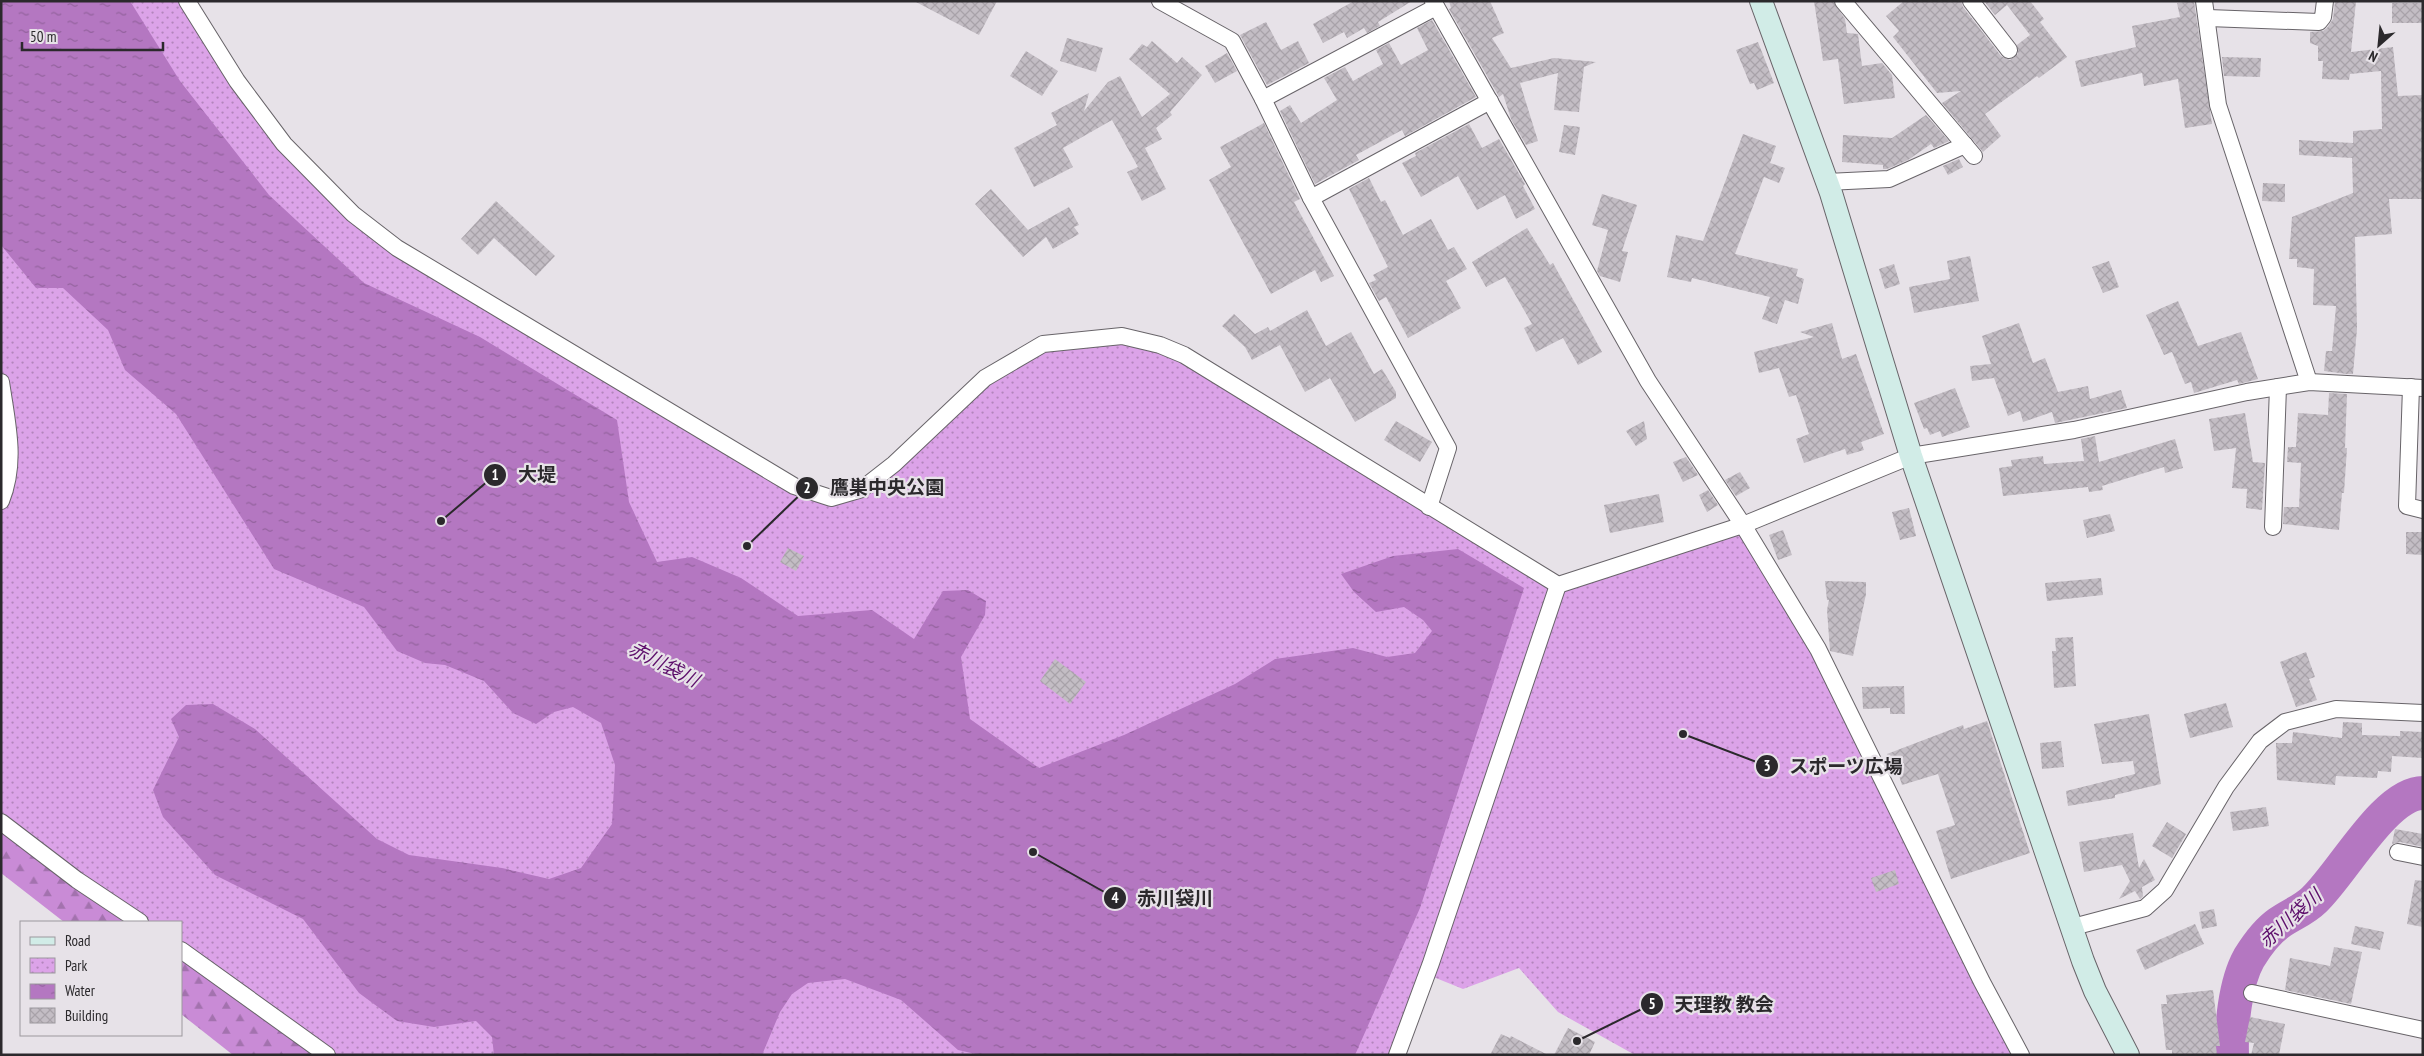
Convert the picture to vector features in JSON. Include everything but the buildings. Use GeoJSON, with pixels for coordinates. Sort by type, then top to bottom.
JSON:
{"type":"FeatureCollection","features":[{"type":"Feature","properties":{"kind":"street"},"geometry":{"type":"LineString","coordinates":[[187,1],[237,81],[284,144],[353,214],[397,248],[794,486],[830,498],[862,489],[894,464],[985,378],[1022,355],[1043,344],[1076,339],[1122,336],[1160,345],[1184,356],[1558,584],[1743,525],[1911,456],[2074,430],[2308,382],[2417,388],[2407,506],[2423,510]]}},
{"type":"Feature","properties":{"kind":"street"},"geometry":{"type":"LineString","coordinates":[[1160,1],[1232,41],[1263,99],[1311,198],[1448,448],[1429,507]]}},
{"type":"Feature","properties":{"kind":"street"},"geometry":{"type":"LineString","coordinates":[[1761,1],[1827,182],[1911,456],[2095,991],[2128,1055]]}},
{"type":"Feature","properties":{"kind":"street"},"geometry":{"type":"LineString","coordinates":[[1827,182],[1889,179],[1969,151],[1843,1]]}},
{"type":"Feature","properties":{"kind":"street"},"geometry":{"type":"LineString","coordinates":[[1971,1],[2009,50]]}},
{"type":"Feature","properties":{"kind":"street"},"geometry":{"type":"LineString","coordinates":[[2204,1],[2208,18],[2218,105],[2308,382]]}},
{"type":"Feature","properties":{"kind":"street"},"geometry":{"type":"LineString","coordinates":[[2208,18],[2319,22],[2323,18],[2325,1]]}},
{"type":"Feature","properties":{"kind":"street"},"geometry":{"type":"LineString","coordinates":[[1263,99],[1435,4],[1490,101],[1508,138],[1648,381],[1743,525],[1818,649],[1982,982],[2022,1055]]}},
{"type":"Feature","properties":{"kind":"street"},"geometry":{"type":"LineString","coordinates":[[1311,198],[1490,101]]}},
{"type":"Feature","properties":{"kind":"street"},"geometry":{"type":"LineString","coordinates":[[1,382],[10,452],[9,482],[1,501]]}},
{"type":"Feature","properties":{"kind":"street"},"geometry":{"type":"LineString","coordinates":[[2273,527],[2278,387]]}},
{"type":"Feature","properties":{"kind":"street"},"geometry":{"type":"LineString","coordinates":[[1396,1055],[1430,963],[1558,584]]}},
{"type":"Feature","properties":{"kind":"street"},"geometry":{"type":"LineString","coordinates":[[2073,927],[2145,908],[2165,890],[2226,787],[2260,740],[2285,722],[2336,709],[2423,713]]}},
{"type":"Feature","properties":{"kind":"street"},"geometry":{"type":"LineString","coordinates":[[1,822],[77,880],[138,921]]}},
{"type":"Feature","properties":{"kind":"street"},"geometry":{"type":"LineString","coordinates":[[2398,852],[2423,857]]}},
{"type":"Feature","properties":{"kind":"street"},"geometry":{"type":"LineString","coordinates":[[182,951],[327,1055]]}},
{"type":"Feature","properties":{"kind":"street"},"geometry":{"type":"LineString","coordinates":[[2252,993],[2423,1030]]}},
{"type":"Feature","properties":{"kind":"green space"},"geometry":{"type":"Polygon","coordinates":[[[1,1],[187,1],[237,81],[353,214],[830,498],[862,489],[1022,355],[1076,339],[1160,345],[1558,584],[1743,525],[1818,649],[2021,1055],[1635,1055],[1558,1012],[1519,968],[1463,989],[1426,974],[1397,1055],[327,1055],[182,951],[182,921],[139,921],[1,822],[1,501],[9,482],[1,382],[1,1]]]}},
{"type":"Feature","properties":{"kind":"green space"},"geometry":{"type":"Polygon","coordinates":[[[1,822],[139,921],[63,921],[1,873],[1,822]]]}},
{"type":"Feature","properties":{"kind":"green space"},"geometry":{"type":"Polygon","coordinates":[[[182,951],[327,1055],[233,1055],[182,1015],[182,951]]]}},
{"type":"Feature","properties":{"kind":"water"},"geometry":{"type":"Polygon","coordinates":[[[1,1],[130,1],[180,81],[269,195],[364,283],[480,337],[617,420],[629,502],[657,562],[692,557],[741,578],[798,616],[872,610],[914,639],[943,591],[968,590],[986,601],[985,615],[961,657],[970,719],[1039,768],[1124,735],[1235,684],[1275,659],[1353,648],[1387,657],[1415,653],[1432,631],[1423,620],[1404,607],[1376,612],[1354,592],[1341,574],[1393,556],[1458,549],[1524,588],[1420,908],[1355,1055],[980,1055],[958,1050],[901,1000],[845,979],[808,983],[792,994],[780,1012],[762,1055],[494,1055],[492,1037],[476,1021],[434,1027],[397,1021],[359,993],[303,919],[215,875],[163,817],[153,790],[179,737],[171,719],[186,705],[213,704],[255,729],[377,839],[409,855],[502,868],[549,879],[581,868],[612,824],[615,765],[601,723],[573,707],[554,712],[536,724],[513,713],[484,681],[445,665],[425,663],[397,651],[364,607],[274,569],[176,414],[125,370],[108,330],[63,288],[36,288],[1,245],[1,1]]]}},
{"type":"Feature","properties":{"kind":"waterway","name":"赤川袋川"},"geometry":{"type":"LineString","coordinates":[[2232,1055],[2233,1018],[2237,992],[2244,968],[2259,944],[2274,927],[2314,900],[2379,820],[2394,806],[2409,797],[2423,793]]}},
{"type":"Feature","properties":{"kind":"place","name":"大堤"},"geometry":{"type":"Point","coordinates":[441,521]}},
{"type":"Feature","properties":{"kind":"place","name":"鷹巣中央公園"},"geometry":{"type":"Point","coordinates":[747,546]}},
{"type":"Feature","properties":{"kind":"place","name":"スポーツ広場"},"geometry":{"type":"Point","coordinates":[1683,734]}},
{"type":"Feature","properties":{"kind":"place","name":"赤川袋川"},"geometry":{"type":"Point","coordinates":[1033,852]}},
{"type":"Feature","properties":{"kind":"place","name":"天理教 教会"},"geometry":{"type":"Point","coordinates":[1577,1041]}}]}
